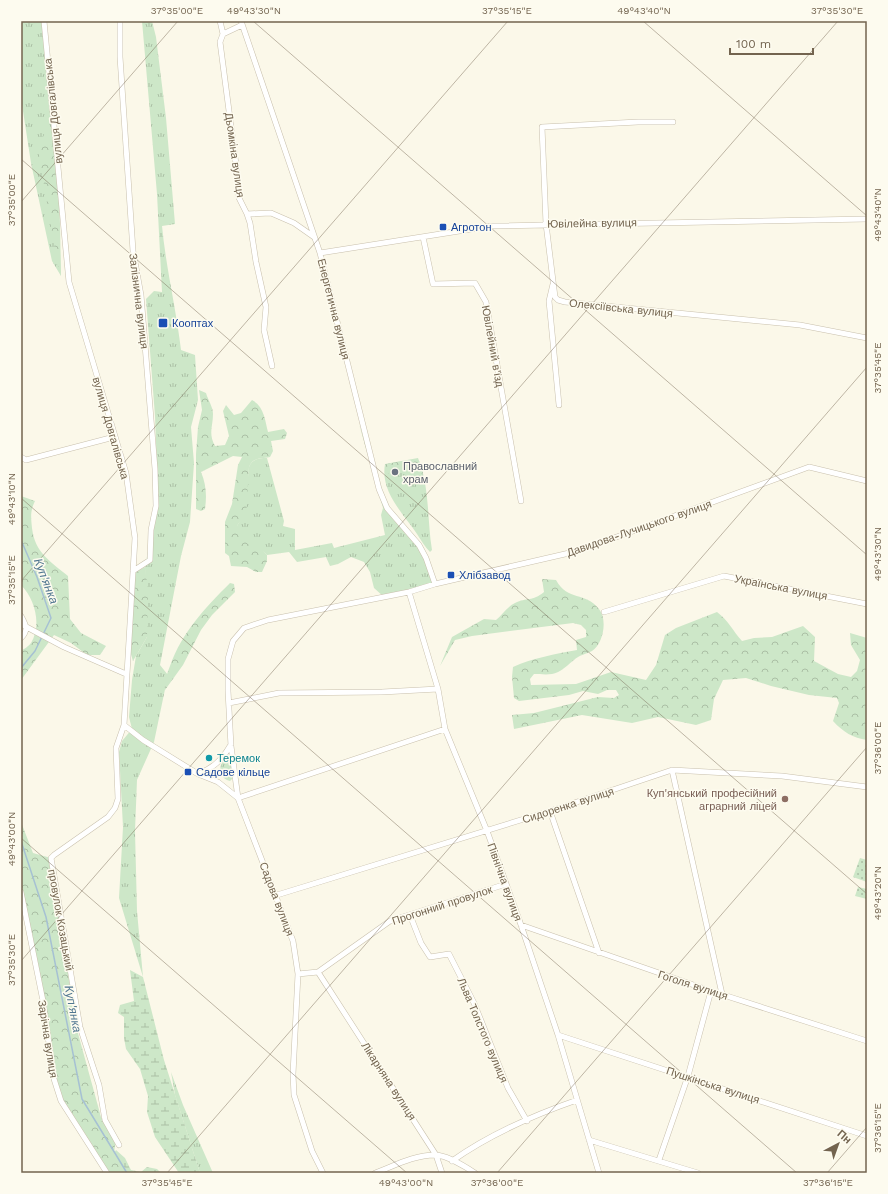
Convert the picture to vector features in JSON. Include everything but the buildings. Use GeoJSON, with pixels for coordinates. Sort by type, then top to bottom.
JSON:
{"type":"FeatureCollection","features":[{"type":"Feature","properties":{"kind":"street","name":"вулиця Довгалівська"},"geometry":{"type":"LineString","coordinates":[[44,21],[69,282],[114,437],[126,473],[135,538],[124,725],[116,748],[118,799],[115,808],[108,817],[54,855]]}},
{"type":"Feature","properties":{"kind":"street","name":"Залізнична вулиця"},"geometry":{"type":"LineString","coordinates":[[120,21],[120,57],[133,251],[141,295],[155,469],[156,506],[151,530],[150,560],[133,571]]}},
{"type":"Feature","properties":{"kind":"street","name":"Дьомкіна вулиця"},"geometry":{"type":"LineString","coordinates":[[220,21],[223,34],[220,42],[239,198],[248,214],[266,307],[264,330],[272,366]]}},
{"type":"Feature","properties":{"kind":"street"},"geometry":{"type":"LineString","coordinates":[[223,34],[242,23]]}},
{"type":"Feature","properties":{"kind":"street","name":"Енергетична вулиця"},"geometry":{"type":"LineString","coordinates":[[242,23],[320,253],[379,488],[387,508],[419,545],[426,558],[435,584]]}},
{"type":"Feature","properties":{"kind":"street","name":"Олексіївська вулиця"},"geometry":{"type":"LineString","coordinates":[[673,122],[638,122],[542,128],[546,224],[555,297],[558,300],[565,302],[800,325],[867,338]]}},
{"type":"Feature","properties":{"kind":"street"},"geometry":{"type":"LineString","coordinates":[[248,214],[271,213],[294,223],[314,237]]}},
{"type":"Feature","properties":{"kind":"street","name":"Ювілейна вулиця"},"geometry":{"type":"LineString","coordinates":[[320,253],[491,226],[867,219]]}},
{"type":"Feature","properties":{"kind":"street","name":"Ювілейний в'їзд"},"geometry":{"type":"LineString","coordinates":[[423,237],[433,284],[475,283],[486,302],[521,501]]}},
{"type":"Feature","properties":{"kind":"street"},"geometry":{"type":"LineString","coordinates":[[554,281],[548,302],[559,405]]}},
{"type":"Feature","properties":{"kind":"street"},"geometry":{"type":"LineString","coordinates":[[23,460],[114,437]]}},
{"type":"Feature","properties":{"kind":"street","name":"Давидова-Лучицького вулиця"},"geometry":{"type":"LineString","coordinates":[[244,628],[268,620],[408,592],[435,584],[578,551],[809,467],[867,481]]}},
{"type":"Feature","properties":{"kind":"street","name":"Українська вулиця"},"geometry":{"type":"LineString","coordinates":[[604,612],[724,576],[867,604]]}},
{"type":"Feature","properties":{"kind":"street","name":"Північна вулиця"},"geometry":{"type":"LineString","coordinates":[[408,592],[438,689],[445,730],[487,831],[521,925],[558,1035],[599,1173]]}},
{"type":"Feature","properties":{"kind":"street"},"geometry":{"type":"LineString","coordinates":[[21,616],[27,627],[26,633],[21,638]]}},
{"type":"Feature","properties":{"kind":"street"},"geometry":{"type":"LineString","coordinates":[[21,624],[94,662],[126,674]]}},
{"type":"Feature","properties":{"kind":"street","name":"Садова вулиця"},"geometry":{"type":"LineString","coordinates":[[244,628],[233,641],[228,659],[230,746],[238,798],[293,941],[298,974],[293,1074],[294,1095],[312,1151],[323,1173]]}},
{"type":"Feature","properties":{"kind":"street"},"geometry":{"type":"LineString","coordinates":[[229,702],[279,693],[382,692],[438,689]]}},
{"type":"Feature","properties":{"kind":"street"},"geometry":{"type":"LineString","coordinates":[[124,725],[143,740],[198,774],[218,782],[238,798],[445,730]]}},
{"type":"Feature","properties":{"kind":"street"},"geometry":{"type":"LineString","coordinates":[[198,774],[216,765],[230,746]]}},
{"type":"Feature","properties":{"kind":"street"},"geometry":{"type":"LineString","coordinates":[[672,770],[722,994]]}},
{"type":"Feature","properties":{"kind":"street","name":"Сидоренка вулиця"},"geometry":{"type":"LineString","coordinates":[[276,895],[487,831],[672,770],[782,776],[867,787]]}},
{"type":"Feature","properties":{"kind":"street"},"geometry":{"type":"LineString","coordinates":[[550,811],[599,953]]}},
{"type":"Feature","properties":{"kind":"street","name":"провулок Козацький"},"geometry":{"type":"LineString","coordinates":[[54,855],[51,858],[52,868],[80,1027],[99,1085],[105,1120],[119,1145]]}},
{"type":"Feature","properties":{"kind":"street","name":"Прогонний провулок"},"geometry":{"type":"LineString","coordinates":[[298,974],[318,972],[390,921],[410,916],[506,884]]}},
{"type":"Feature","properties":{"kind":"street","name":"Зарічна вулиця"},"geometry":{"type":"LineString","coordinates":[[21,892],[43,1001],[54,1079],[61,1101],[107,1173]]}},
{"type":"Feature","properties":{"kind":"street","name":"Льва Толстого вулиця"},"geometry":{"type":"LineString","coordinates":[[410,916],[421,943],[430,957],[449,954],[474,1003],[508,1088],[527,1121]]}},
{"type":"Feature","properties":{"kind":"street","name":"Гоголя вулиця"},"geometry":{"type":"LineString","coordinates":[[521,925],[711,991],[867,1041]]}},
{"type":"Feature","properties":{"kind":"street","name":"Лікарняна вулиця"},"geometry":{"type":"LineString","coordinates":[[318,972],[436,1155],[442,1173]]}},
{"type":"Feature","properties":{"kind":"street"},"geometry":{"type":"LineString","coordinates":[[660,1160],[688,1076],[711,991]]}},
{"type":"Feature","properties":{"kind":"street","name":"Пушкінська вулиця"},"geometry":{"type":"LineString","coordinates":[[558,1035],[688,1076],[867,1136]]}},
{"type":"Feature","properties":{"kind":"street"},"geometry":{"type":"LineString","coordinates":[[452,1161],[474,1145],[577,1100]]}},
{"type":"Feature","properties":{"kind":"street"},"geometry":{"type":"LineString","coordinates":[[589,1140],[660,1160],[698,1173]]}},
{"type":"Feature","properties":{"kind":"street"},"geometry":{"type":"LineString","coordinates":[[375,1173],[416,1158],[436,1155],[452,1161],[475,1173]]}},
{"type":"Feature","properties":{"kind":"green space"},"geometry":{"type":"Polygon","coordinates":[[[21,21],[44,21],[53,117],[61,276],[52,261],[31,163],[21,98],[21,21]]]}},
{"type":"Feature","properties":{"kind":"green space"},"geometry":{"type":"Polygon","coordinates":[[[142,21],[152,21],[156,37],[166,118],[175,224],[162,226],[181,350],[195,355],[198,400],[191,427],[194,463],[190,522],[181,556],[160,665],[168,675],[154,742],[137,780],[135,831],[137,911],[143,977],[119,898],[123,827],[119,752],[122,741],[132,729],[129,717],[132,680],[136,656],[147,637],[145,567],[158,498],[155,416],[146,299],[154,291],[162,292],[157,194],[142,21]]]}},
{"type":"Feature","properties":{"kind":"green space"},"geometry":{"type":"Polygon","coordinates":[[[46,130],[51,145],[58,182],[61,276],[57,262],[38,149],[46,130]]]}},
{"type":"Feature","properties":{"kind":"green space"},"geometry":{"type":"Polygon","coordinates":[[[199,390],[206,393],[212,409],[211,434],[215,446],[225,445],[229,436],[223,411],[226,405],[234,415],[241,413],[252,400],[262,410],[268,432],[284,429],[287,433],[285,439],[271,441],[273,451],[270,457],[255,460],[249,467],[246,516],[238,524],[236,532],[250,546],[261,549],[267,555],[267,561],[262,572],[256,572],[247,567],[231,566],[229,556],[225,553],[225,522],[232,504],[238,465],[242,457],[233,456],[201,472],[206,490],[205,509],[201,511],[196,509],[196,454],[198,427],[202,410],[199,390]]]}},
{"type":"Feature","properties":{"kind":"green space"},"geometry":{"type":"Polygon","coordinates":[[[359,424],[387,508],[418,544],[435,584],[384,597],[374,588],[370,572],[364,562],[351,557],[338,564],[330,566],[326,557],[297,562],[289,552],[267,555],[245,544],[235,531],[244,516],[249,467],[252,462],[256,460],[267,458],[284,521],[283,526],[295,529],[295,550],[332,543],[334,548],[385,535],[381,515],[383,508],[359,424]]]}},
{"type":"Feature","properties":{"kind":"green space"},"geometry":{"type":"Polygon","coordinates":[[[418,458],[425,480],[432,550],[430,552],[394,502],[389,493],[384,474],[385,464],[418,458]]]}},
{"type":"Feature","properties":{"kind":"green space"},"geometry":{"type":"Polygon","coordinates":[[[408,460],[419,461],[423,469],[422,481],[413,481],[407,466],[391,467],[392,476],[389,477],[387,464],[408,460]]]}},
{"type":"Feature","properties":{"kind":"green space"},"geometry":{"type":"Polygon","coordinates":[[[21,496],[35,501],[31,517],[36,544],[49,561],[68,576],[70,619],[81,633],[106,646],[100,655],[87,655],[71,643],[54,635],[21,680],[21,651],[31,643],[36,628],[36,620],[30,597],[21,585],[21,496]]]}},
{"type":"Feature","properties":{"kind":"green space"},"geometry":{"type":"Polygon","coordinates":[[[145,567],[148,592],[147,637],[133,661],[130,651],[134,573],[145,567]]]}},
{"type":"Feature","properties":{"kind":"green space"},"geometry":{"type":"Polygon","coordinates":[[[542,579],[556,580],[566,591],[594,603],[602,614],[604,625],[601,638],[596,648],[577,658],[558,672],[534,674],[530,679],[531,685],[576,684],[611,672],[646,680],[656,665],[665,635],[676,628],[717,612],[742,641],[754,638],[772,637],[803,626],[815,637],[814,661],[838,674],[851,677],[857,671],[860,660],[851,645],[850,633],[867,638],[867,740],[848,734],[833,721],[839,703],[837,698],[809,695],[771,686],[746,678],[723,680],[714,699],[711,720],[696,725],[658,717],[632,723],[582,715],[514,729],[512,715],[534,713],[598,697],[614,698],[619,695],[616,690],[607,690],[598,694],[583,691],[569,695],[519,701],[514,698],[512,677],[513,667],[536,659],[577,650],[576,640],[586,637],[586,630],[581,625],[573,623],[472,636],[455,640],[440,666],[452,637],[484,619],[496,620],[512,604],[540,595],[544,592],[542,579]]]}},
{"type":"Feature","properties":{"kind":"green space"},"geometry":{"type":"Polygon","coordinates":[[[230,583],[234,584],[235,592],[212,615],[201,630],[183,665],[165,690],[167,675],[181,642],[203,611],[230,583]]]}},
{"type":"Feature","properties":{"kind":"green space"},"geometry":{"type":"Polygon","coordinates":[[[230,756],[233,778],[230,781],[222,776],[220,769],[223,761],[230,756]]]}},
{"type":"Feature","properties":{"kind":"green space"},"geometry":{"type":"Polygon","coordinates":[[[21,822],[33,853],[51,858],[76,1026],[101,1117],[116,1139],[114,1153],[128,1173],[107,1173],[57,1092],[47,1028],[21,893],[21,822]]]}},
{"type":"Feature","properties":{"kind":"green space"},"geometry":{"type":"Polygon","coordinates":[[[860,858],[867,860],[867,882],[853,877],[860,858]]]}},
{"type":"Feature","properties":{"kind":"green space"},"geometry":{"type":"Polygon","coordinates":[[[858,887],[867,889],[867,899],[855,896],[858,887]]]}},
{"type":"Feature","properties":{"kind":"green space"},"geometry":{"type":"Polygon","coordinates":[[[130,970],[143,977],[164,1060],[200,1173],[179,1173],[155,1137],[147,1112],[148,1096],[140,1069],[126,1049],[124,1038],[124,1017],[118,1013],[120,1005],[134,1001],[130,970]]]}},
{"type":"Feature","properties":{"kind":"green space"},"geometry":{"type":"Polygon","coordinates":[[[171,1072],[183,1105],[213,1173],[200,1173],[175,1095],[171,1072]]]}},
{"type":"Feature","properties":{"kind":"green space"},"geometry":{"type":"Polygon","coordinates":[[[116,1150],[125,1158],[131,1170],[141,1172],[147,1167],[157,1169],[161,1173],[128,1173],[114,1153],[116,1150]]]}},
{"type":"Feature","properties":{"kind":"waterway","name":"Куп'янка"},"geometry":{"type":"LineString","coordinates":[[21,540],[37,577],[51,618],[35,651],[21,668]]}},
{"type":"Feature","properties":{"kind":"waterway","name":"Куп'янка"},"geometry":{"type":"LineString","coordinates":[[21,841],[46,917],[82,1099],[127,1173]]}},
{"type":"Feature","properties":{"kind":"place","name":"Агротон"},"geometry":{"type":"Point","coordinates":[443,227]}},
{"type":"Feature","properties":{"kind":"place","name":"Кооптах"},"geometry":{"type":"Point","coordinates":[163,323]}},
{"type":"Feature","properties":{"kind":"place","name":"Православний храм"},"geometry":{"type":"Point","coordinates":[395,472]}},
{"type":"Feature","properties":{"kind":"place","name":"Хлібзавод"},"geometry":{"type":"Point","coordinates":[451,575]}},
{"type":"Feature","properties":{"kind":"place","name":"Теремок"},"geometry":{"type":"Point","coordinates":[209,758]}},
{"type":"Feature","properties":{"kind":"place","name":"Садове кільце"},"geometry":{"type":"Point","coordinates":[188,772]}},
{"type":"Feature","properties":{"kind":"place","name":"Куп'янський професійний аграрний ліцей"},"geometry":{"type":"Point","coordinates":[785,799]}}]}
